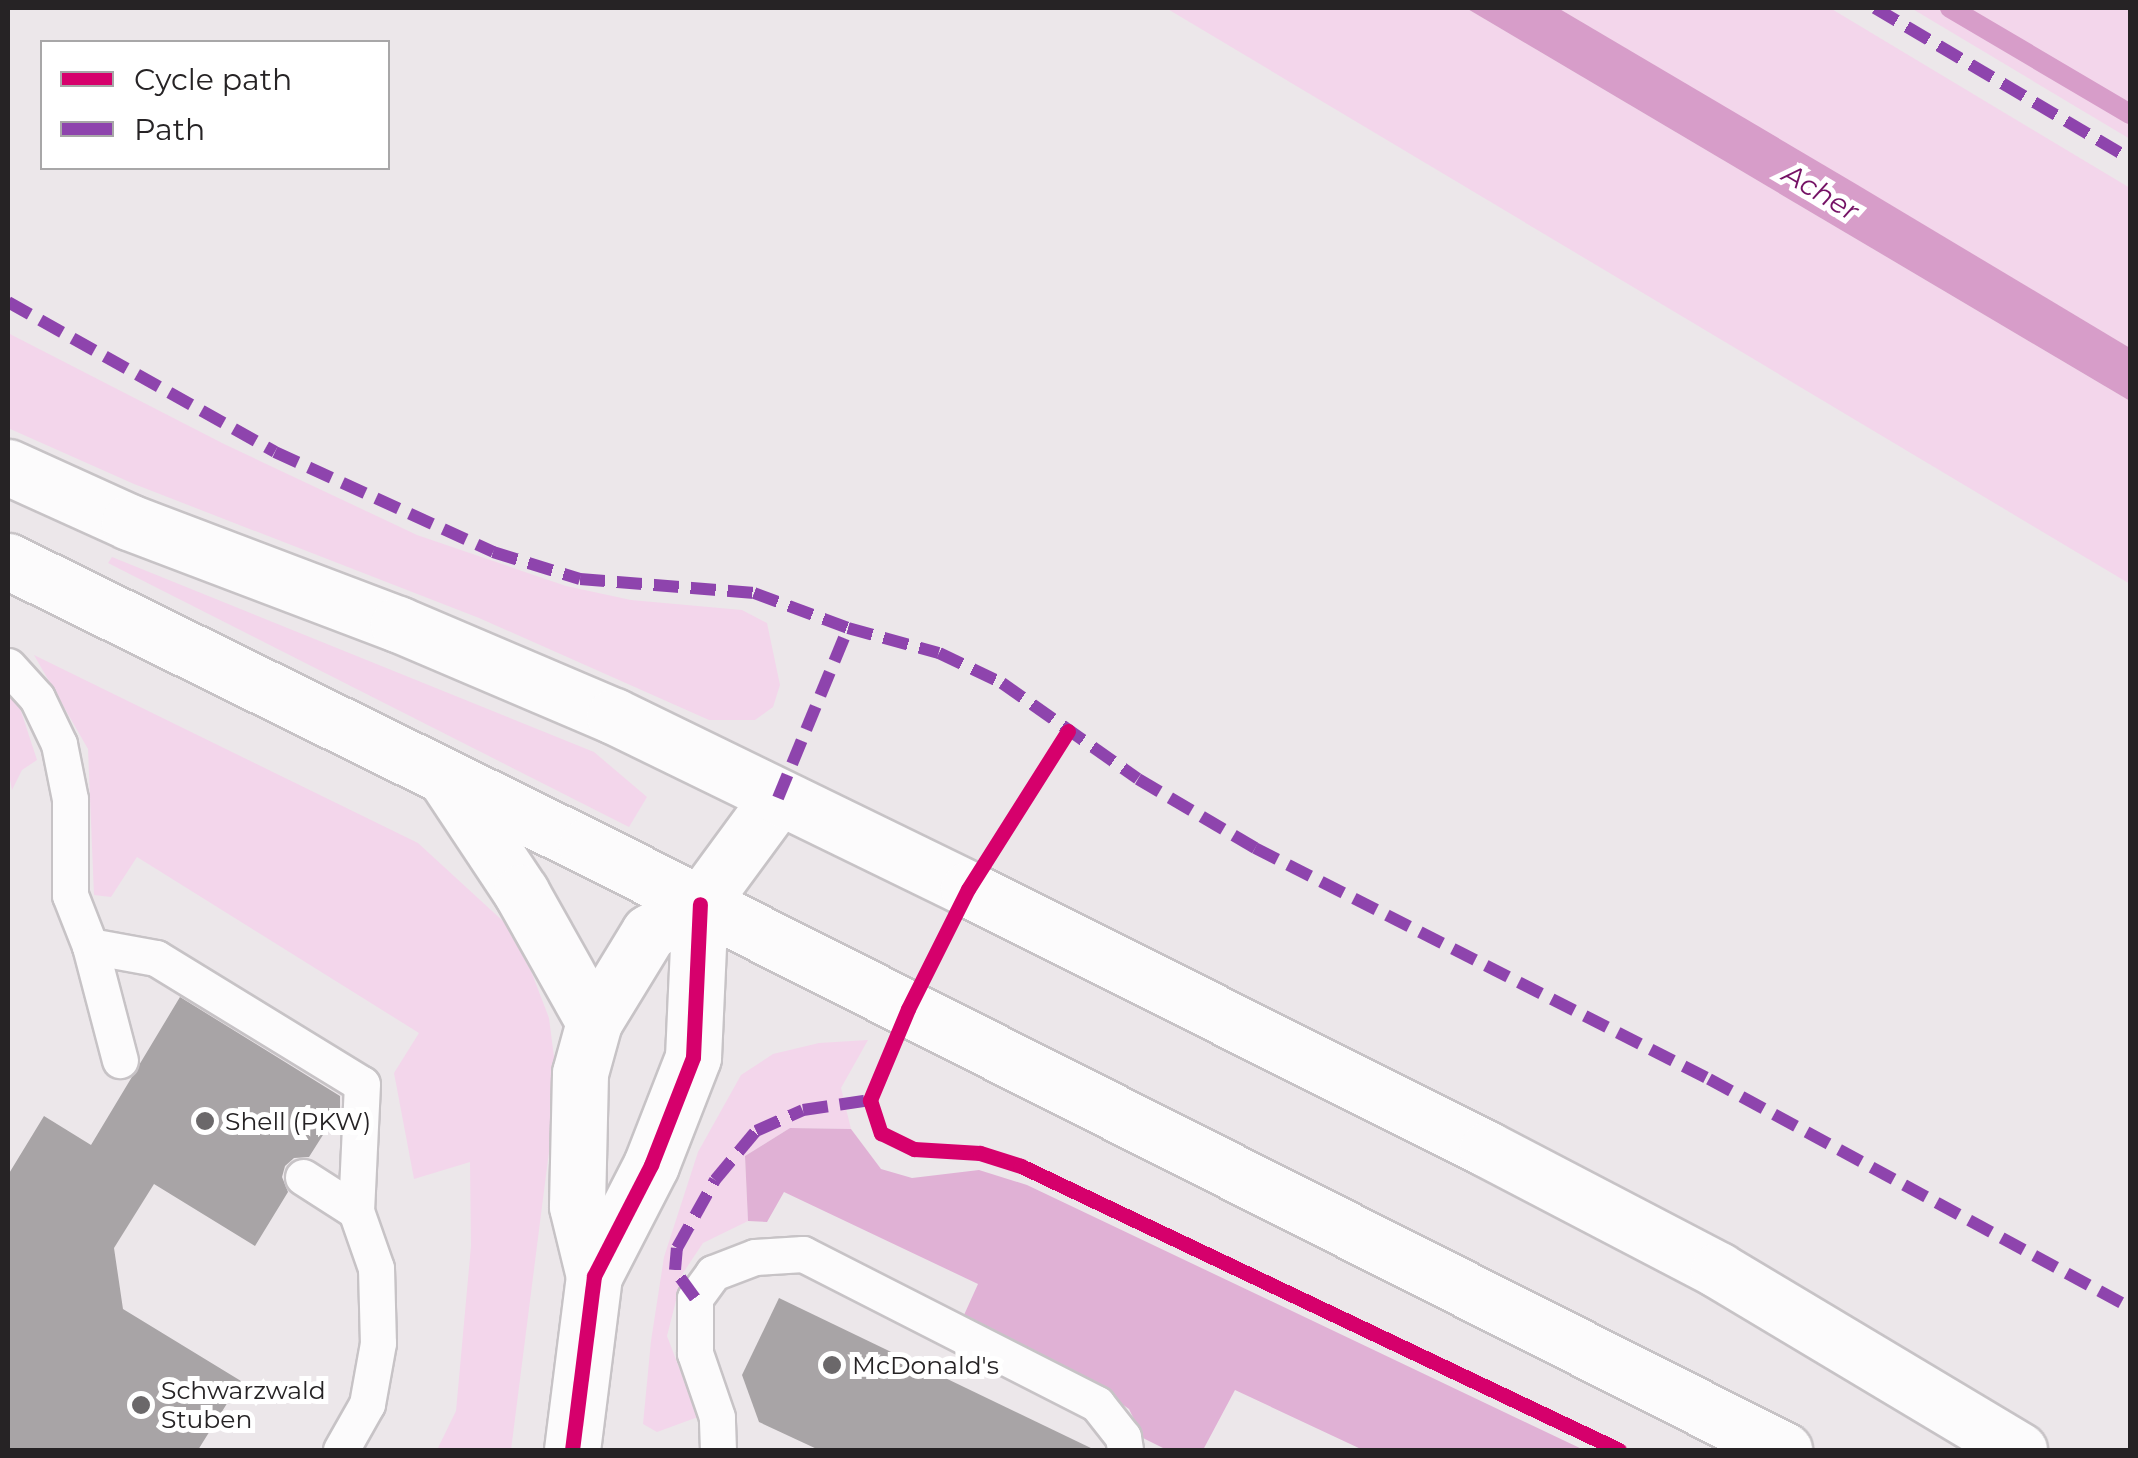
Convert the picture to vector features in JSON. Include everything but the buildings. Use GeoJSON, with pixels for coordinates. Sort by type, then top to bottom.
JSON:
{"type":"FeatureCollection","features":[{"type":"Feature","properties":{"kind":"main road"},"geometry":{"type":"LineString","coordinates":[[8,467],[130,522],[398,624],[524,678],[778,798],[1488,1148],[1718,1270],[2019,1450]]}},
{"type":"Feature","properties":{"kind":"main road"},"geometry":{"type":"LineString","coordinates":[[8,561],[700,904],[1784,1450]]}},
{"type":"Feature","properties":{"kind":"main road"},"geometry":{"type":"LineString","coordinates":[[446,779],[521,892],[594,1022]]}},
{"type":"Feature","properties":{"kind":"main road"},"geometry":{"type":"LineString","coordinates":[[594,1276],[577,1206],[580,1073],[594,1022],[649,932],[700,904],[778,798]]}},
{"type":"Feature","properties":{"kind":"main road"},"geometry":{"type":"LineString","coordinates":[[572,1450],[594,1276],[651,1165],[693,1057],[700,904]]}},
{"type":"Feature","properties":{"kind":"lane"},"geometry":{"type":"LineString","coordinates":[[8,666],[37,698],[59,744],[70,799],[70,896],[90,946],[120,1060]]}},
{"type":"Feature","properties":{"kind":"lane"},"geometry":{"type":"LineString","coordinates":[[90,946],[156,958],[362,1084],[356,1211],[376,1268],[378,1344],[367,1404],[340,1450]]}},
{"type":"Feature","properties":{"kind":"lane"},"geometry":{"type":"LineString","coordinates":[[304,1177],[356,1211]]}},
{"type":"Feature","properties":{"kind":"lane"},"geometry":{"type":"LineString","coordinates":[[718,1450],[717,1417],[695,1353],[696,1298],[713,1273],[755,1257],[803,1254],[1097,1404],[1123,1437],[1124,1450]]}},
{"type":"Feature","properties":{"kind":"shaded area"},"geometry":{"type":"Polygon","coordinates":[[[1166,8],[1466,8],[2130,401],[2130,584],[1166,8]]]}},
{"type":"Feature","properties":{"kind":"shaded area"},"geometry":{"type":"Polygon","coordinates":[[[1558,8],[1830,8],[2130,188],[2130,348],[1558,8]]]}},
{"type":"Feature","properties":{"kind":"shaded area"},"geometry":{"type":"Polygon","coordinates":[[[1911,8],[2130,8],[2130,139],[1911,8]]]}},
{"type":"Feature","properties":{"kind":"shaded area"},"geometry":{"type":"Polygon","coordinates":[[[8,333],[224,444],[417,535],[566,586],[631,600],[742,610],[767,623],[780,685],[773,707],[755,720],[709,720],[479,618],[134,484],[8,428],[8,333]]]}},
{"type":"Feature","properties":{"kind":"shaded area"},"geometry":{"type":"Polygon","coordinates":[[[112,557],[594,752],[647,797],[629,827],[108,563],[112,557]]]}},
{"type":"Feature","properties":{"kind":"shaded area"},"geometry":{"type":"Polygon","coordinates":[[[34,655],[418,843],[504,922],[531,971],[549,1018],[555,1065],[552,1128],[511,1450],[437,1450],[456,1411],[471,1246],[470,1162],[414,1179],[394,1073],[419,1033],[137,857],[111,897],[94,895],[88,749],[34,655]]]}},
{"type":"Feature","properties":{"kind":"shaded area"},"geometry":{"type":"Polygon","coordinates":[[[8,694],[20,708],[37,760],[22,770],[12,790],[8,770],[8,694]]]}},
{"type":"Feature","properties":{"kind":"shaded area"},"geometry":{"type":"Polygon","coordinates":[[[868,1040],[841,1088],[851,1129],[790,1128],[745,1156],[748,1221],[703,1243],[683,1273],[667,1336],[698,1417],[657,1432],[643,1424],[651,1341],[664,1257],[698,1152],[741,1075],[773,1054],[819,1043],[868,1040]]]}},
{"type":"Feature","properties":{"kind":"shaded area"},"geometry":{"type":"Polygon","coordinates":[[[790,1128],[851,1129],[881,1169],[912,1178],[979,1170],[1027,1185],[1584,1450],[1363,1450],[1235,1390],[1203,1450],[1167,1450],[1143,1438],[1129,1409],[1087,1380],[964,1315],[978,1284],[784,1192],[767,1222],[748,1221],[745,1156],[790,1128]]]}},
{"type":"Feature","properties":{"kind":"water","name":"Acher"},"geometry":{"type":"Polygon","coordinates":[[[1466,8],[1558,8],[1856,184],[2130,348],[2130,401],[1466,8]]]}},
{"type":"Feature","properties":{"kind":"waterway"},"geometry":{"type":"LineString","coordinates":[[1950,8],[2130,114]]}},
{"type":"Feature","properties":{"kind":"marked path"},"geometry":{"type":"LineString","coordinates":[[1875,8],[2130,159]]}},
{"type":"Feature","properties":{"kind":"marked path"},"geometry":{"type":"LineString","coordinates":[[8,302],[275,452],[493,552],[580,579],[754,593],[848,628],[939,653],[1002,683],[1138,779],[1255,848],[1709,1079],[2130,1308]]}},
{"type":"Feature","properties":{"kind":"marked path"},"geometry":{"type":"LineString","coordinates":[[778,798],[848,628]]}},
{"type":"Feature","properties":{"kind":"marked path"},"geometry":{"type":"LineString","coordinates":[[695,1298],[675,1270],[677,1248],[715,1180],[756,1131],[803,1110],[870,1100]]}},
{"type":"Feature","properties":{"kind":"cycle path"},"geometry":{"type":"LineString","coordinates":[[1068,731],[968,889],[908,1009],[870,1100],[881,1133],[914,1149],[980,1153],[1021,1166],[1619,1450]]}},
{"type":"Feature","properties":{"kind":"cycle path"},"geometry":{"type":"LineString","coordinates":[[572,1450],[594,1276],[651,1165],[693,1057],[700,904]]}},
{"type":"Feature","properties":{"kind":"place","name":"Shell (PKW)"},"geometry":{"type":"Point","coordinates":[205,1121]}},
{"type":"Feature","properties":{"kind":"place","name":"McDonald's"},"geometry":{"type":"Point","coordinates":[832,1365]}},
{"type":"Feature","properties":{"kind":"place","name":"Schwarzwald Stuben"},"geometry":{"type":"Point","coordinates":[141,1405]}}]}
